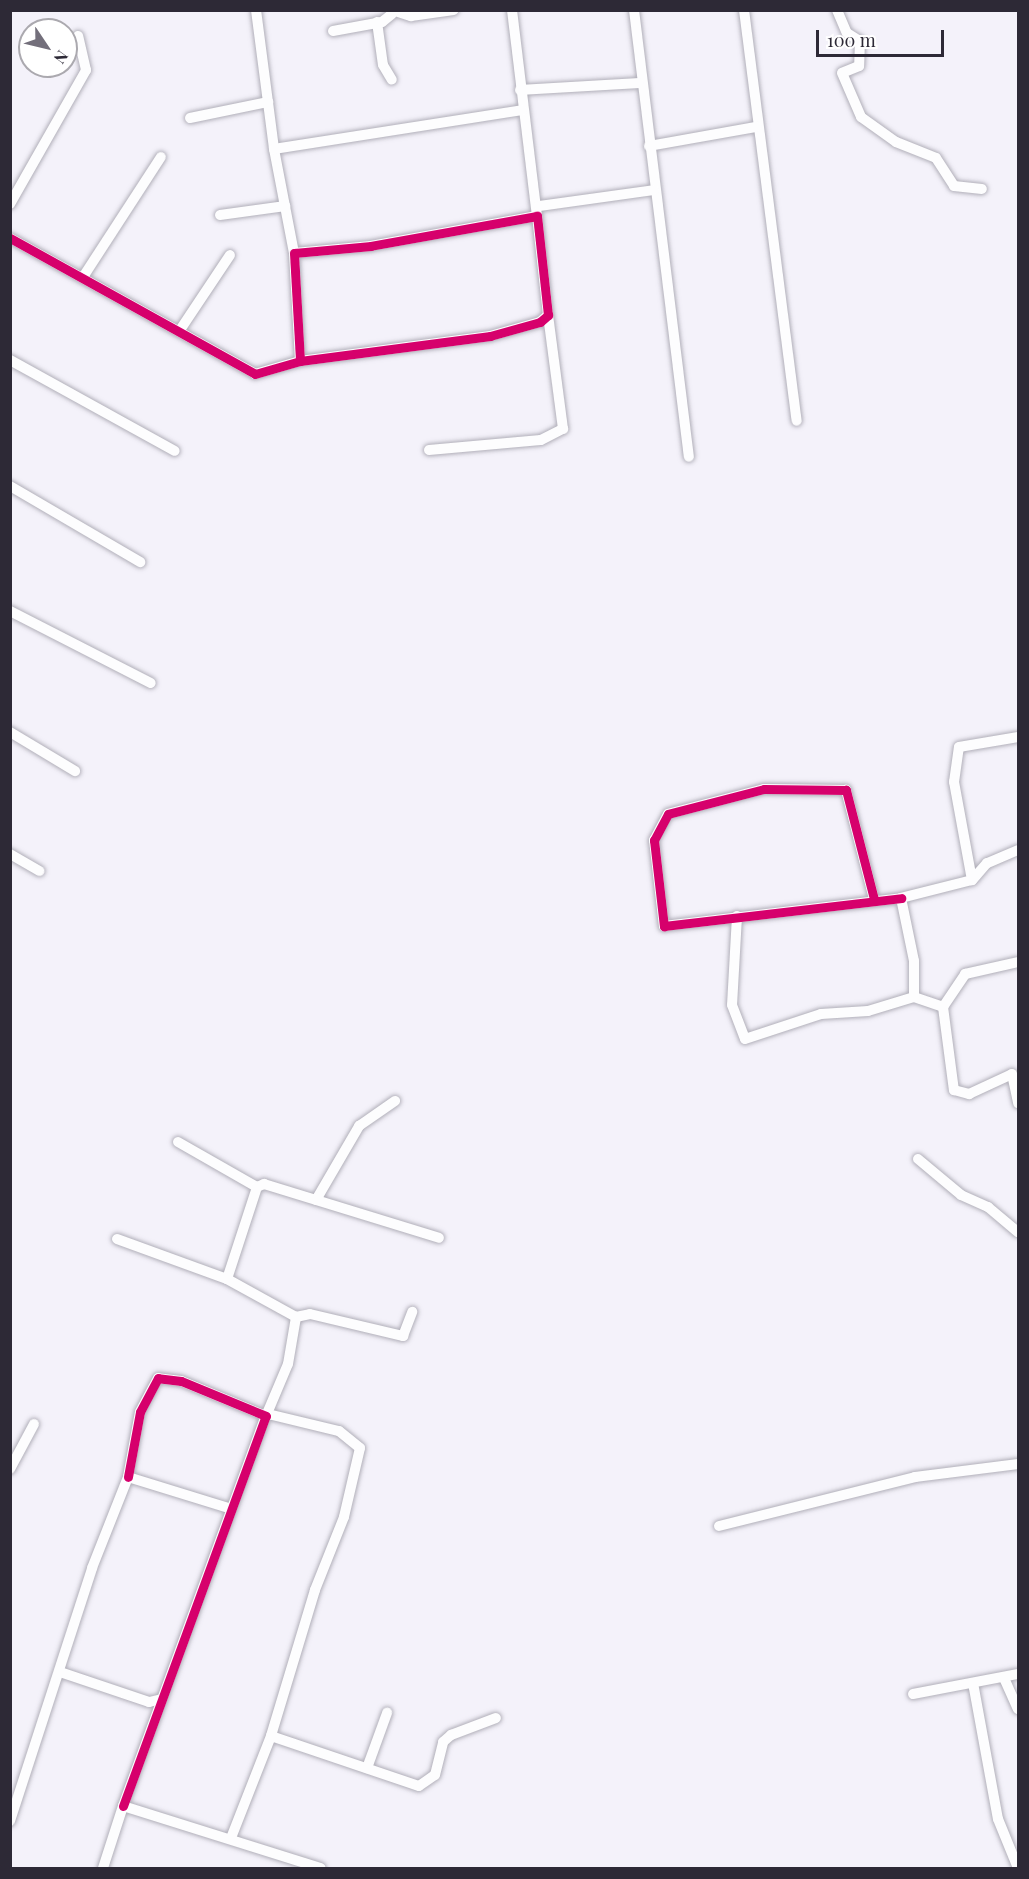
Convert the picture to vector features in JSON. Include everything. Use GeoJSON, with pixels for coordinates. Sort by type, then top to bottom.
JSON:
{"type":"FeatureCollection","features":[{"type":"Feature","properties":{"kind":"street"},"geometry":{"type":"LineString","coordinates":[[256,10],[274,148],[294,253],[300,361]]}},
{"type":"Feature","properties":{"kind":"street"},"geometry":{"type":"LineString","coordinates":[[333,31],[377,22],[392,12],[454,10]]}},
{"type":"Feature","properties":{"kind":"street"},"geometry":{"type":"LineString","coordinates":[[429,450],[540,440],[563,429],[548,315],[538,211],[522,110],[512,10]]}},
{"type":"Feature","properties":{"kind":"street"},"geometry":{"type":"LineString","coordinates":[[634,10],[639,83],[689,457]]}},
{"type":"Feature","properties":{"kind":"street"},"geometry":{"type":"LineString","coordinates":[[744,10],[756,127],[797,421]]}},
{"type":"Feature","properties":{"kind":"street"},"geometry":{"type":"LineString","coordinates":[[837,10],[847,33],[860,41],[859,66],[842,73],[861,117],[896,141],[936,158],[954,186],[981,189]]}},
{"type":"Feature","properties":{"kind":"street"},"geometry":{"type":"LineString","coordinates":[[377,22],[382,64],[392,80]]}},
{"type":"Feature","properties":{"kind":"street"},"geometry":{"type":"LineString","coordinates":[[10,204],[86,70],[78,36]]}},
{"type":"Feature","properties":{"kind":"street"},"geometry":{"type":"LineString","coordinates":[[520,90],[639,83]]}},
{"type":"Feature","properties":{"kind":"street"},"geometry":{"type":"LineString","coordinates":[[190,118],[268,102]]}},
{"type":"Feature","properties":{"kind":"street"},"geometry":{"type":"LineString","coordinates":[[274,148],[522,110]]}},
{"type":"Feature","properties":{"kind":"street"},"geometry":{"type":"LineString","coordinates":[[649,146],[756,127]]}},
{"type":"Feature","properties":{"kind":"street"},"geometry":{"type":"LineString","coordinates":[[83,277],[161,157]]}},
{"type":"Feature","properties":{"kind":"street"},"geometry":{"type":"LineString","coordinates":[[294,253],[371,246],[538,211],[654,190]]}},
{"type":"Feature","properties":{"kind":"street"},"geometry":{"type":"LineString","coordinates":[[220,215],[285,206]]}},
{"type":"Feature","properties":{"kind":"street"},"geometry":{"type":"LineString","coordinates":[[10,238],[180,330],[255,374],[300,361],[490,336],[548,315]]}},
{"type":"Feature","properties":{"kind":"street"},"geometry":{"type":"LineString","coordinates":[[180,330],[230,255]]}},
{"type":"Feature","properties":{"kind":"street"},"geometry":{"type":"LineString","coordinates":[[10,360],[175,452]]}},
{"type":"Feature","properties":{"kind":"street"},"geometry":{"type":"LineString","coordinates":[[10,486],[140,561]]}},
{"type":"Feature","properties":{"kind":"street"},"geometry":{"type":"LineString","coordinates":[[10,611],[151,683]]}},
{"type":"Feature","properties":{"kind":"street"},"geometry":{"type":"LineString","coordinates":[[10,732],[75,771]]}},
{"type":"Feature","properties":{"kind":"street"},"geometry":{"type":"LineString","coordinates":[[972,880],[954,782],[959,747],[1018,737]]}},
{"type":"Feature","properties":{"kind":"street"},"geometry":{"type":"LineString","coordinates":[[874,899],[846,790],[764,789],[668,814],[654,840],[664,926],[874,899],[901,898],[972,880],[987,862],[1018,850]]}},
{"type":"Feature","properties":{"kind":"street"},"geometry":{"type":"LineString","coordinates":[[10,854],[39,871]]}},
{"type":"Feature","properties":{"kind":"street"},"geometry":{"type":"LineString","coordinates":[[901,898],[914,961],[914,997]]}},
{"type":"Feature","properties":{"kind":"street"},"geometry":{"type":"LineString","coordinates":[[737,916],[732,1005],[745,1039],[821,1014],[868,1011],[914,997],[943,1007]]}},
{"type":"Feature","properties":{"kind":"street"},"geometry":{"type":"LineString","coordinates":[[1018,962],[965,974],[943,1007],[954,1090],[969,1094],[1015,1073],[1018,1103]]}},
{"type":"Feature","properties":{"kind":"street"},"geometry":{"type":"LineString","coordinates":[[316,1200],[359,1126],[395,1101]]}},
{"type":"Feature","properties":{"kind":"street"},"geometry":{"type":"LineString","coordinates":[[178,1142],[257,1187],[273,1186],[439,1238]]}},
{"type":"Feature","properties":{"kind":"street"},"geometry":{"type":"LineString","coordinates":[[918,1159],[961,1195],[988,1207],[1018,1232]]}},
{"type":"Feature","properties":{"kind":"street"},"geometry":{"type":"LineString","coordinates":[[227,1278],[257,1187]]}},
{"type":"Feature","properties":{"kind":"street"},"geometry":{"type":"LineString","coordinates":[[117,1239],[227,1278],[296,1317],[329,1317],[403,1336],[412,1312]]}},
{"type":"Feature","properties":{"kind":"street"},"geometry":{"type":"LineString","coordinates":[[103,1869],[123,1806],[229,1508],[288,1364],[296,1317]]}},
{"type":"Feature","properties":{"kind":"street"},"geometry":{"type":"LineString","coordinates":[[10,1821],[92,1568],[128,1477],[140,1412],[158,1378],[181,1381],[267,1415],[339,1431],[360,1448],[344,1517],[315,1590],[271,1736],[231,1838]]}},
{"type":"Feature","properties":{"kind":"street"},"geometry":{"type":"LineString","coordinates":[[10,1469],[34,1424]]}},
{"type":"Feature","properties":{"kind":"street"},"geometry":{"type":"LineString","coordinates":[[719,1526],[915,1477],[1018,1464]]}},
{"type":"Feature","properties":{"kind":"street"},"geometry":{"type":"LineString","coordinates":[[128,1477],[229,1508]]}},
{"type":"Feature","properties":{"kind":"street"},"geometry":{"type":"LineString","coordinates":[[60,1672],[149,1702],[162,1698]]}},
{"type":"Feature","properties":{"kind":"street"},"geometry":{"type":"LineString","coordinates":[[913,1694],[1018,1674]]}},
{"type":"Feature","properties":{"kind":"street"},"geometry":{"type":"LineString","coordinates":[[1004,1678],[1018,1709]]}},
{"type":"Feature","properties":{"kind":"street"},"geometry":{"type":"LineString","coordinates":[[973,1683],[998,1819],[1018,1869]]}},
{"type":"Feature","properties":{"kind":"street"},"geometry":{"type":"LineString","coordinates":[[367,1768],[387,1713]]}},
{"type":"Feature","properties":{"kind":"street"},"geometry":{"type":"LineString","coordinates":[[271,1736],[419,1786],[428,1784],[443,1742],[496,1718]]}},
{"type":"Feature","properties":{"kind":"street"},"geometry":{"type":"LineString","coordinates":[[123,1806],[231,1838],[321,1869]]}},
{"type":"Feature","properties":{"kind":"cycle path"},"geometry":{"type":"LineString","coordinates":[[10,238],[255,374],[300,361],[490,336],[540,322],[548,315],[537,216],[371,246],[294,253],[300,361]]}},
{"type":"Feature","properties":{"kind":"cycle path"},"geometry":{"type":"LineString","coordinates":[[874,899],[846,790],[764,789],[668,814],[654,840],[664,926],[901,898]]}},
{"type":"Feature","properties":{"kind":"cycle path"},"geometry":{"type":"LineString","coordinates":[[123,1806],[266,1416],[181,1381],[158,1378],[140,1412],[128,1477]]}}]}
